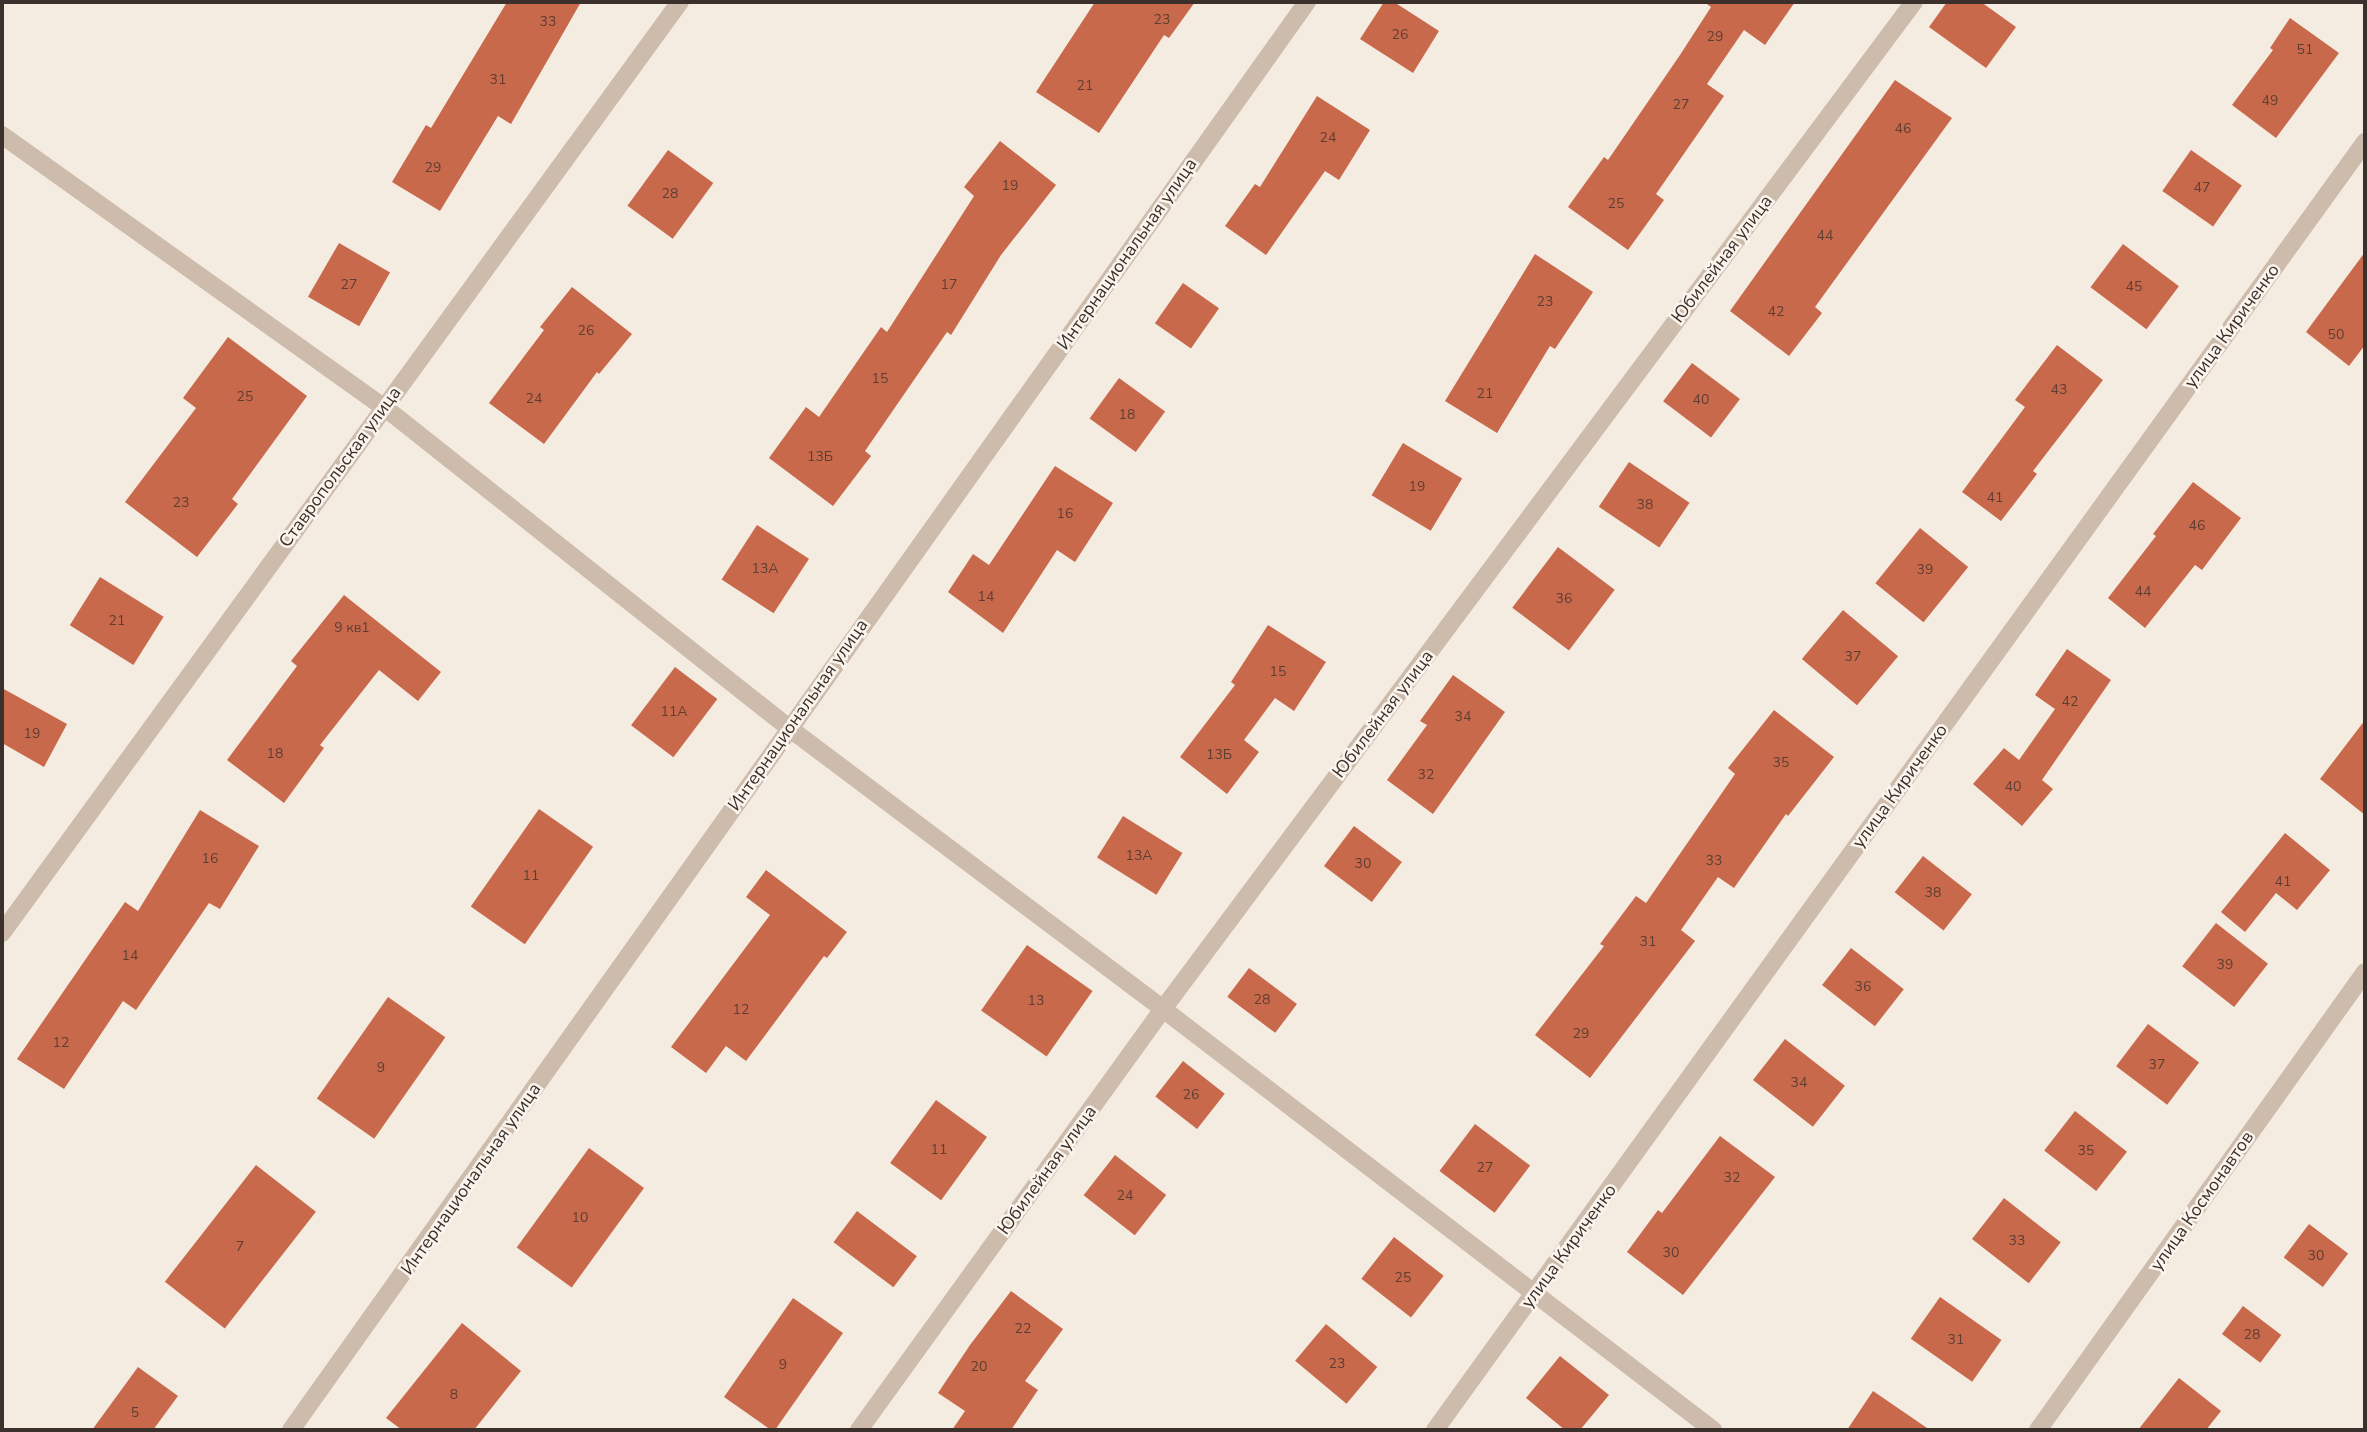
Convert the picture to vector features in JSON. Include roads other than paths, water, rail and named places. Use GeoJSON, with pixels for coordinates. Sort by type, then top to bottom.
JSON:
{"type":"FeatureCollection","features":[{"type":"Feature","properties":{"kind":"street","name":"Ставропольская улица"},"geometry":{"type":"LineString","coordinates":[[2,933],[680,2]]}},
{"type":"Feature","properties":{"kind":"street","name":"Интернациональная улица"},"geometry":{"type":"LineString","coordinates":[[291,1430],[1307,2]]}},
{"type":"Feature","properties":{"kind":"street","name":"Юбилейная улица"},"geometry":{"type":"LineString","coordinates":[[859,1430],[1163,1009],[1914,2]]}},
{"type":"Feature","properties":{"kind":"street"},"geometry":{"type":"LineString","coordinates":[[2,135],[384,407],[789,729],[1163,1009],[1713,1430]]}},
{"type":"Feature","properties":{"kind":"street","name":"улица Кириченко"},"geometry":{"type":"LineString","coordinates":[[1435,1430],[2365,142]]}},
{"type":"Feature","properties":{"kind":"street","name":"улица Космонавтов"},"geometry":{"type":"LineString","coordinates":[[2038,1430],[2365,972]]}}]}
